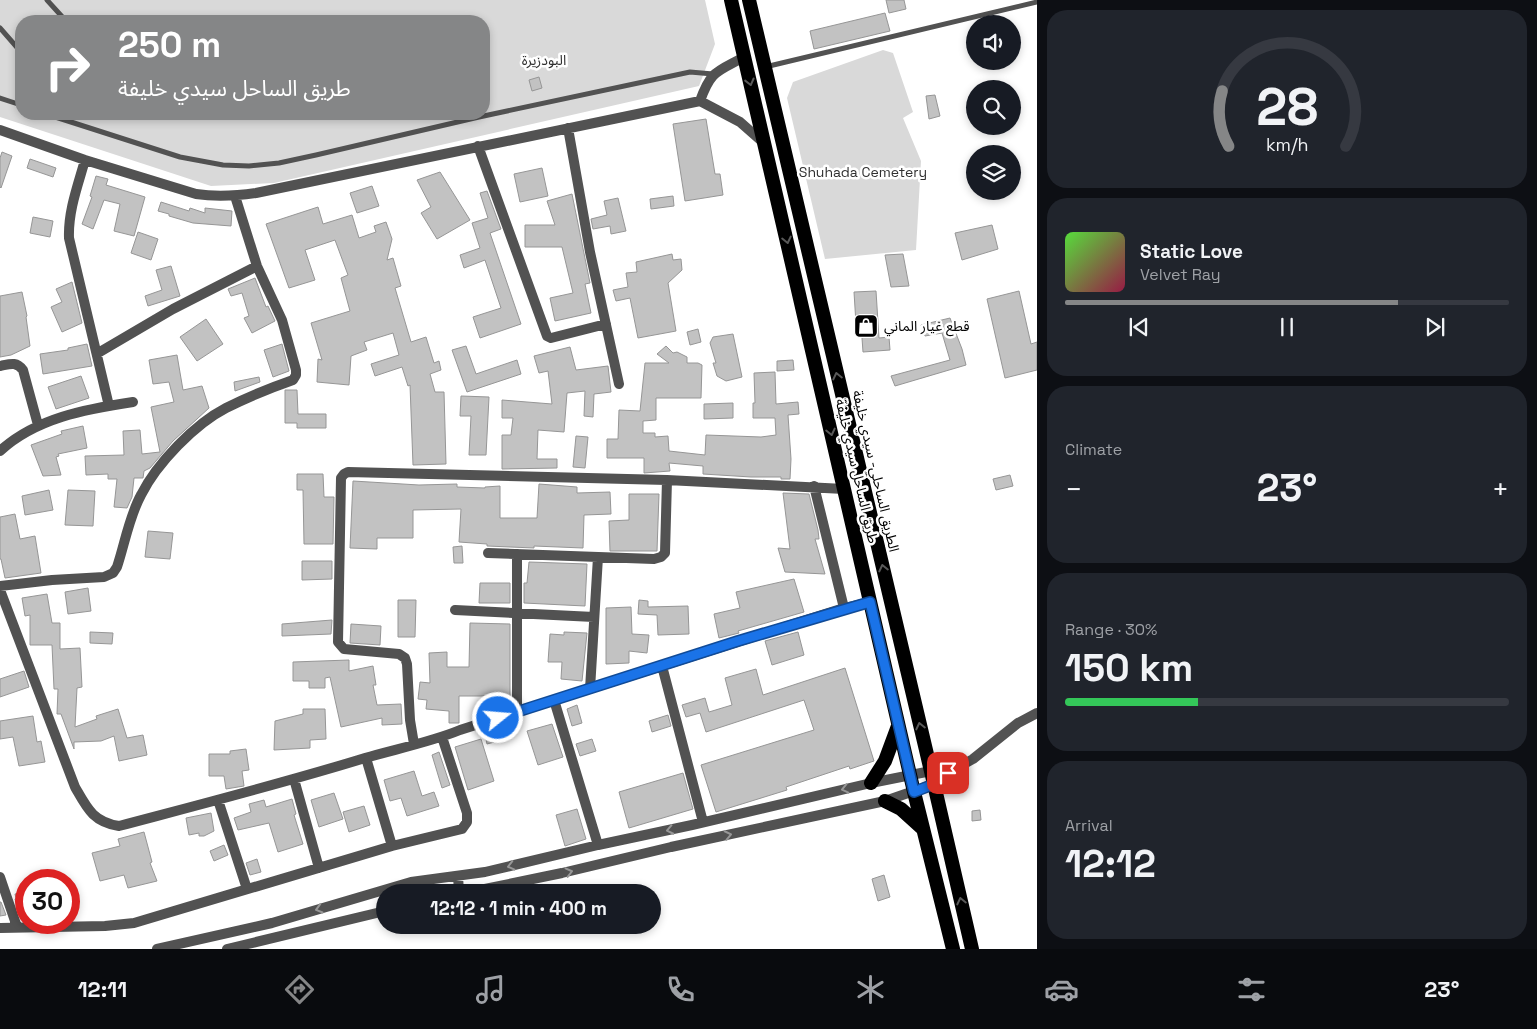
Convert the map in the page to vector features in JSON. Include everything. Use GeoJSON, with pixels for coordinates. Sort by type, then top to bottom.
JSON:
{"type":"FeatureCollection","features":[{"type":"Feature","properties":{"kind":"highway","name":"طريق الساحل سيدي خليفة"},"geometry":{"type":"LineString","coordinates":[[731,0],[910,775],[953,949]]}},
{"type":"Feature","properties":{"kind":"highway","name":"الطريق الساحلي- سيدي خليفة"},"geometry":{"type":"LineString","coordinates":[[748,0],[972,949]]}},
{"type":"Feature","properties":{"kind":"highway"},"geometry":{"type":"LineString","coordinates":[[871,783],[888,755],[898,723]]}},
{"type":"Feature","properties":{"kind":"highway"},"geometry":{"type":"LineString","coordinates":[[885,801],[901,809],[923,829]]}},
{"type":"Feature","properties":{"kind":"street"},"geometry":{"type":"LineString","coordinates":[[700,101],[706,84],[713,74],[744,57]]}},
{"type":"Feature","properties":{"kind":"street"},"geometry":{"type":"LineString","coordinates":[[0,130],[86,160],[196,194],[211,196],[235,196],[256,193],[700,101],[740,122],[765,144]]}},
{"type":"Feature","properties":{"kind":"street"},"geometry":{"type":"LineString","coordinates":[[568,128],[590,252],[619,384]]}},
{"type":"Feature","properties":{"kind":"street"},"geometry":{"type":"LineString","coordinates":[[478,146],[547,336],[551,338],[606,324]]}},
{"type":"Feature","properties":{"kind":"street"},"geometry":{"type":"LineString","coordinates":[[86,160],[72,207],[69,238],[110,406]]}},
{"type":"Feature","properties":{"kind":"street"},"geometry":{"type":"LineString","coordinates":[[235,196],[257,266],[282,320],[296,376],[293,380],[225,409],[204,423],[175,449],[142,493],[135,508],[118,568],[113,573],[104,577],[52,580],[0,588],[75,787],[88,811],[100,820],[119,826],[294,780],[442,737],[844,608],[870,602]]}},
{"type":"Feature","properties":{"kind":"street"},"geometry":{"type":"LineString","coordinates":[[98,353],[173,309],[257,266]]}},
{"type":"Feature","properties":{"kind":"street"},"geometry":{"type":"LineString","coordinates":[[0,366],[15,363],[23,370],[38,425]]}},
{"type":"Feature","properties":{"kind":"street"},"geometry":{"type":"LineString","coordinates":[[0,451],[23,433],[38,425],[110,406],[133,402]]}},
{"type":"Feature","properties":{"kind":"street"},"geometry":{"type":"LineString","coordinates":[[414,744],[405,658],[399,654],[344,649],[338,642],[341,478],[344,474],[348,472],[466,474],[667,480],[844,489]]}},
{"type":"Feature","properties":{"kind":"street"},"geometry":{"type":"LineString","coordinates":[[488,553],[654,559],[661,557],[664,553],[667,480]]}},
{"type":"Feature","properties":{"kind":"street"},"geometry":{"type":"LineString","coordinates":[[814,486],[844,608]]}},
{"type":"Feature","properties":{"kind":"street"},"geometry":{"type":"LineString","coordinates":[[516,712],[517,554]]}},
{"type":"Feature","properties":{"kind":"street"},"geometry":{"type":"LineString","coordinates":[[590,689],[598,557]]}},
{"type":"Feature","properties":{"kind":"street"},"geometry":{"type":"LineString","coordinates":[[455,610],[594,617]]}},
{"type":"Feature","properties":{"kind":"street"},"geometry":{"type":"LineString","coordinates":[[662,666],[703,822]]}},
{"type":"Feature","properties":{"kind":"street"},"geometry":{"type":"LineString","coordinates":[[554,700],[598,844]]}},
{"type":"Feature","properties":{"kind":"street"},"geometry":{"type":"LineString","coordinates":[[511,884],[885,801],[914,792],[932,778],[948,773],[973,759],[1018,724],[1037,713]]}},
{"type":"Feature","properties":{"kind":"street"},"geometry":{"type":"LineString","coordinates":[[80,926],[134,923],[392,846],[462,829],[467,822],[467,813],[442,737]]}},
{"type":"Feature","properties":{"kind":"street"},"geometry":{"type":"LineString","coordinates":[[366,758],[392,846]]}},
{"type":"Feature","properties":{"kind":"street"},"geometry":{"type":"LineString","coordinates":[[157,949],[272,923],[411,882],[485,872],[598,844],[910,775],[932,778]]}},
{"type":"Feature","properties":{"kind":"street"},"geometry":{"type":"LineString","coordinates":[[294,780],[319,868]]}},
{"type":"Feature","properties":{"kind":"street"},"geometry":{"type":"LineString","coordinates":[[218,800],[247,890]]}},
{"type":"Feature","properties":{"kind":"street"},"geometry":{"type":"LineString","coordinates":[[458,876],[458,884]]}},
{"type":"Feature","properties":{"kind":"street"},"geometry":{"type":"LineString","coordinates":[[0,878],[15,921]]}},
{"type":"Feature","properties":{"kind":"street"},"geometry":{"type":"LineString","coordinates":[[341,903],[346,920]]}},
{"type":"Feature","properties":{"kind":"street"},"geometry":{"type":"LineString","coordinates":[[227,949],[376,913]]}},
{"type":"Feature","properties":{"kind":"street"},"geometry":{"type":"LineString","coordinates":[[0,928],[15,927]]}},
{"type":"Feature","properties":{"kind":"lane"},"geometry":{"type":"LineString","coordinates":[[47,0],[61,15]]}},
{"type":"Feature","properties":{"kind":"lane"},"geometry":{"type":"LineString","coordinates":[[764,68],[1037,2]]}},
{"type":"Feature","properties":{"kind":"lane"},"geometry":{"type":"LineString","coordinates":[[0,28],[15,45]]}},
{"type":"Feature","properties":{"kind":"lane"},"geometry":{"type":"LineString","coordinates":[[490,115],[690,72],[713,74]]}},
{"type":"Feature","properties":{"kind":"lane"},"geometry":{"type":"LineString","coordinates":[[0,98],[15,103]]}},
{"type":"Feature","properties":{"kind":"lane"},"geometry":{"type":"LineString","coordinates":[[65,120],[180,157],[223,166],[279,163],[466,120]]}},
{"type":"Feature","properties":{"kind":"green space","name":"البودزيرة"},"geometry":{"type":"Polygon","coordinates":[[[0,0],[705,0],[715,44],[699,86],[274,183],[211,186],[0,117],[0,0]]]}},
{"type":"Feature","properties":{"kind":"green space","name":"Shuhada Cemetery"},"geometry":{"type":"Polygon","coordinates":[[[883,50],[893,53],[913,112],[903,118],[921,161],[916,250],[825,259],[787,98],[793,82],[883,50]]]}},
{"type":"Feature","properties":{"kind":"building"},"geometry":{"type":"Polygon","coordinates":[[[886,0],[904,0],[906,9],[889,13],[886,0]]]}},
{"type":"Feature","properties":{"kind":"building"},"geometry":{"type":"Polygon","coordinates":[[[885,13],[890,31],[814,49],[810,31],[885,13]]]}},
{"type":"Feature","properties":{"kind":"building"},"geometry":{"type":"Polygon","coordinates":[[[539,77],[542,88],[532,91],[529,80],[539,77]]]}},
{"type":"Feature","properties":{"kind":"building"},"geometry":{"type":"Polygon","coordinates":[[[935,95],[940,116],[929,119],[926,96],[935,95]]]}},
{"type":"Feature","properties":{"kind":"building"},"geometry":{"type":"Polygon","coordinates":[[[706,119],[715,174],[720,174],[723,195],[685,201],[673,124],[706,119]]]}},
{"type":"Feature","properties":{"kind":"building"},"geometry":{"type":"Polygon","coordinates":[[[2,152],[12,156],[1,188],[0,158],[2,152]]]}},
{"type":"Feature","properties":{"kind":"building"},"geometry":{"type":"Polygon","coordinates":[[[30,159],[56,168],[53,177],[27,168],[30,159]]]}},
{"type":"Feature","properties":{"kind":"building"},"geometry":{"type":"Polygon","coordinates":[[[542,168],[548,196],[520,202],[514,174],[542,168]]]}},
{"type":"Feature","properties":{"kind":"building"},"geometry":{"type":"Polygon","coordinates":[[[440,172],[470,220],[437,239],[421,213],[431,207],[417,180],[440,172]]]}},
{"type":"Feature","properties":{"kind":"building"},"geometry":{"type":"Polygon","coordinates":[[[96,176],[108,179],[106,185],[145,197],[134,236],[114,231],[120,204],[104,200],[93,229],[82,224],[92,197],[90,196],[96,176]]]}},
{"type":"Feature","properties":{"kind":"building"},"geometry":{"type":"Polygon","coordinates":[[[372,186],[379,206],[357,213],[350,193],[372,186]]]}},
{"type":"Feature","properties":{"kind":"building"},"geometry":{"type":"Polygon","coordinates":[[[487,191],[501,229],[490,233],[521,324],[480,338],[473,317],[501,308],[485,260],[464,268],[460,255],[480,248],[472,223],[488,218],[480,193],[487,191]]]}},
{"type":"Feature","properties":{"kind":"building"},"geometry":{"type":"Polygon","coordinates":[[[572,194],[590,283],[585,284],[591,313],[555,321],[550,298],[573,293],[562,247],[525,247],[525,225],[555,225],[547,201],[572,194]]]}},
{"type":"Feature","properties":{"kind":"building"},"geometry":{"type":"Polygon","coordinates":[[[673,196],[674,206],[651,209],[650,199],[673,196]]]}},
{"type":"Feature","properties":{"kind":"building"},"geometry":{"type":"Polygon","coordinates":[[[618,198],[626,231],[611,234],[610,226],[593,229],[591,219],[607,215],[604,201],[618,198]]]}},
{"type":"Feature","properties":{"kind":"building"},"geometry":{"type":"Polygon","coordinates":[[[161,202],[189,211],[190,208],[205,213],[205,208],[232,211],[231,226],[193,223],[169,216],[169,214],[158,211],[161,202]]]}},
{"type":"Feature","properties":{"kind":"building"},"geometry":{"type":"Polygon","coordinates":[[[318,207],[323,224],[352,215],[359,238],[376,232],[374,226],[386,222],[392,239],[387,260],[393,258],[401,286],[395,288],[411,342],[426,337],[434,363],[439,361],[441,370],[430,374],[435,392],[444,392],[446,464],[413,465],[410,385],[408,386],[402,367],[375,376],[371,364],[399,355],[393,333],[364,342],[367,350],[351,356],[349,385],[317,382],[318,359],[322,360],[311,323],[350,311],[341,278],[348,275],[335,240],[305,250],[315,280],[289,288],[266,224],[318,207]]]}},
{"type":"Feature","properties":{"kind":"building"},"geometry":{"type":"Polygon","coordinates":[[[33,217],[53,221],[50,237],[30,233],[33,217]]]}},
{"type":"Feature","properties":{"kind":"building"},"geometry":{"type":"Polygon","coordinates":[[[992,225],[998,249],[962,260],[955,233],[992,225]]]}},
{"type":"Feature","properties":{"kind":"building"},"geometry":{"type":"Polygon","coordinates":[[[138,232],[158,239],[151,260],[131,253],[138,232]]]}},
{"type":"Feature","properties":{"kind":"building"},"geometry":{"type":"Polygon","coordinates":[[[672,254],[673,260],[681,259],[682,270],[668,283],[676,331],[638,338],[630,298],[616,301],[613,290],[628,287],[626,273],[637,272],[636,262],[672,254]]]}},
{"type":"Feature","properties":{"kind":"building"},"geometry":{"type":"Polygon","coordinates":[[[903,254],[909,286],[891,287],[885,255],[903,254]]]}},
{"type":"Feature","properties":{"kind":"building"},"geometry":{"type":"Polygon","coordinates":[[[171,266],[180,296],[148,306],[145,296],[162,290],[156,270],[171,266]]]}},
{"type":"Feature","properties":{"kind":"building"},"geometry":{"type":"Polygon","coordinates":[[[255,278],[266,307],[268,306],[275,321],[252,333],[244,318],[249,316],[242,293],[231,296],[228,289],[255,278]]]}},
{"type":"Feature","properties":{"kind":"building"},"geometry":{"type":"Polygon","coordinates":[[[72,282],[82,323],[62,332],[51,307],[62,302],[56,289],[72,282]]]}},
{"type":"Feature","properties":{"kind":"building"},"geometry":{"type":"Polygon","coordinates":[[[876,291],[879,338],[889,337],[890,350],[863,352],[861,324],[856,324],[854,292],[876,291]]]}},
{"type":"Feature","properties":{"kind":"building"},"geometry":{"type":"Polygon","coordinates":[[[1019,291],[1031,344],[1037,342],[1037,370],[1005,378],[987,299],[1019,291]]]}},
{"type":"Feature","properties":{"kind":"building"},"geometry":{"type":"Polygon","coordinates":[[[22,292],[30,346],[11,355],[0,357],[0,296],[22,292]]]}},
{"type":"Feature","properties":{"kind":"building"},"geometry":{"type":"Polygon","coordinates":[[[950,318],[966,365],[895,386],[891,376],[950,360],[942,333],[925,336],[921,325],[950,318]]]}},
{"type":"Feature","properties":{"kind":"building"},"geometry":{"type":"Polygon","coordinates":[[[206,319],[223,344],[197,361],[180,337],[206,319]]]}},
{"type":"Feature","properties":{"kind":"building"},"geometry":{"type":"Polygon","coordinates":[[[698,329],[701,342],[690,345],[687,332],[698,329]]]}},
{"type":"Feature","properties":{"kind":"building"},"geometry":{"type":"Polygon","coordinates":[[[733,334],[742,377],[726,381],[717,376],[713,363],[716,363],[710,343],[713,337],[733,334]]]}},
{"type":"Feature","properties":{"kind":"building"},"geometry":{"type":"Polygon","coordinates":[[[87,344],[92,366],[43,374],[40,354],[68,350],[68,348],[87,344]]]}},
{"type":"Feature","properties":{"kind":"building"},"geometry":{"type":"Polygon","coordinates":[[[282,344],[289,371],[273,377],[264,350],[282,344]]]}},
{"type":"Feature","properties":{"kind":"building"},"geometry":{"type":"Polygon","coordinates":[[[466,346],[476,374],[517,360],[521,374],[467,392],[452,350],[466,346]]]}},
{"type":"Feature","properties":{"kind":"building"},"geometry":{"type":"Polygon","coordinates":[[[666,346],[673,353],[677,352],[687,357],[687,363],[702,365],[701,398],[656,398],[656,420],[643,421],[643,433],[655,433],[655,437],[668,436],[669,451],[705,455],[706,435],[761,437],[776,435],[775,418],[753,418],[753,403],[755,403],[754,373],[775,372],[776,404],[798,402],[799,414],[788,415],[791,459],[790,479],[703,474],[703,466],[669,463],[670,471],[644,473],[644,458],[607,458],[607,439],[618,439],[619,410],[640,411],[645,363],[669,363],[657,354],[666,346]]]}},
{"type":"Feature","properties":{"kind":"building"},"geometry":{"type":"Polygon","coordinates":[[[570,347],[576,370],[608,366],[611,392],[594,394],[593,417],[584,416],[585,391],[567,393],[564,432],[538,430],[537,459],[557,459],[557,468],[502,469],[502,435],[511,435],[513,418],[502,418],[502,400],[552,404],[548,371],[539,373],[534,356],[570,347]]]}},
{"type":"Feature","properties":{"kind":"building"},"geometry":{"type":"Polygon","coordinates":[[[177,355],[183,390],[202,386],[209,408],[173,441],[150,468],[144,471],[143,478],[134,478],[132,497],[127,508],[114,507],[117,479],[108,479],[108,474],[86,475],[85,456],[124,455],[123,431],[140,430],[142,454],[160,452],[151,407],[174,402],[169,382],[153,384],[149,360],[177,355]]]}},
{"type":"Feature","properties":{"kind":"building"},"geometry":{"type":"Polygon","coordinates":[[[793,360],[794,370],[777,371],[777,361],[793,360]]]}},
{"type":"Feature","properties":{"kind":"building"},"geometry":{"type":"Polygon","coordinates":[[[81,376],[89,398],[56,409],[48,387],[81,376]]]}},
{"type":"Feature","properties":{"kind":"building"},"geometry":{"type":"Polygon","coordinates":[[[259,377],[260,382],[235,391],[234,382],[259,377]]]}},
{"type":"Feature","properties":{"kind":"building"},"geometry":{"type":"Polygon","coordinates":[[[285,390],[297,390],[298,414],[326,414],[326,428],[297,428],[297,423],[285,423],[285,390]]]}},
{"type":"Feature","properties":{"kind":"building"},"geometry":{"type":"Polygon","coordinates":[[[461,396],[489,397],[486,455],[469,455],[471,416],[460,416],[461,396]]]}},
{"type":"Feature","properties":{"kind":"building"},"geometry":{"type":"Polygon","coordinates":[[[733,403],[733,418],[704,419],[704,404],[733,403]]]}},
{"type":"Feature","properties":{"kind":"building"},"geometry":{"type":"Polygon","coordinates":[[[83,426],[87,448],[58,454],[59,456],[56,457],[61,475],[43,476],[31,445],[62,434],[61,431],[83,426]]]}},
{"type":"Feature","properties":{"kind":"building"},"geometry":{"type":"Polygon","coordinates":[[[576,436],[588,437],[585,468],[573,467],[576,436]]]}},
{"type":"Feature","properties":{"kind":"building"},"geometry":{"type":"Polygon","coordinates":[[[297,474],[323,474],[324,497],[334,497],[333,544],[304,544],[303,490],[297,490],[297,474]]]}},
{"type":"Feature","properties":{"kind":"building"},"geometry":{"type":"Polygon","coordinates":[[[1010,475],[1013,486],[996,490],[993,479],[1010,475]]]}},
{"type":"Feature","properties":{"kind":"building"},"geometry":{"type":"Polygon","coordinates":[[[353,481],[419,485],[457,484],[457,487],[485,488],[500,486],[500,518],[537,518],[539,484],[577,487],[577,493],[610,492],[611,514],[584,515],[583,548],[487,546],[487,544],[459,542],[461,509],[413,510],[413,538],[377,538],[377,549],[350,548],[353,481]]]}},
{"type":"Feature","properties":{"kind":"building"},"geometry":{"type":"Polygon","coordinates":[[[49,490],[53,510],[25,515],[22,496],[49,490]]]}},
{"type":"Feature","properties":{"kind":"building"},"geometry":{"type":"Polygon","coordinates":[[[68,490],[95,491],[93,526],[65,525],[68,490]]]}},
{"type":"Feature","properties":{"kind":"building"},"geometry":{"type":"Polygon","coordinates":[[[783,493],[809,494],[818,530],[819,539],[815,539],[825,574],[785,572],[778,548],[790,549],[783,493]]]}},
{"type":"Feature","properties":{"kind":"building"},"geometry":{"type":"Polygon","coordinates":[[[629,494],[659,494],[657,551],[610,551],[609,521],[629,520],[629,494]]]}},
{"type":"Feature","properties":{"kind":"building"},"geometry":{"type":"Polygon","coordinates":[[[15,514],[20,539],[35,536],[41,573],[5,578],[0,559],[0,517],[15,514]]]}},
{"type":"Feature","properties":{"kind":"building"},"geometry":{"type":"Polygon","coordinates":[[[148,531],[173,533],[170,559],[145,557],[148,531]]]}},
{"type":"Feature","properties":{"kind":"building"},"geometry":{"type":"Polygon","coordinates":[[[462,546],[463,563],[454,563],[453,547],[462,546]]]}},
{"type":"Feature","properties":{"kind":"building"},"geometry":{"type":"Polygon","coordinates":[[[302,561],[332,561],[332,579],[302,580],[302,561]]]}},
{"type":"Feature","properties":{"kind":"building"},"geometry":{"type":"Polygon","coordinates":[[[529,562],[587,564],[585,606],[524,603],[524,583],[527,583],[529,562]]]}},
{"type":"Feature","properties":{"kind":"building"},"geometry":{"type":"Polygon","coordinates":[[[794,579],[804,612],[719,638],[714,614],[740,608],[736,592],[794,579]]]}},
{"type":"Feature","properties":{"kind":"building"},"geometry":{"type":"Polygon","coordinates":[[[480,583],[510,583],[510,603],[479,603],[480,583]]]}},
{"type":"Feature","properties":{"kind":"building"},"geometry":{"type":"Polygon","coordinates":[[[88,588],[91,611],[68,614],[65,592],[88,588]]]}},
{"type":"Feature","properties":{"kind":"building"},"geometry":{"type":"Polygon","coordinates":[[[47,594],[52,623],[60,623],[60,649],[80,648],[82,687],[77,688],[75,727],[97,719],[96,716],[118,709],[127,738],[143,735],[147,755],[119,761],[114,736],[101,741],[74,742],[74,749],[61,714],[57,714],[58,689],[54,689],[52,645],[30,645],[30,615],[25,616],[22,598],[47,594]]]}},
{"type":"Feature","properties":{"kind":"building"},"geometry":{"type":"Polygon","coordinates":[[[398,600],[416,600],[415,637],[398,637],[398,600]]]}},
{"type":"Feature","properties":{"kind":"building"},"geometry":{"type":"Polygon","coordinates":[[[639,600],[648,601],[648,607],[688,606],[689,634],[658,635],[657,615],[638,614],[639,600]]]}},
{"type":"Feature","properties":{"kind":"building"},"geometry":{"type":"Polygon","coordinates":[[[631,607],[632,634],[649,635],[647,653],[629,651],[629,663],[606,664],[606,608],[631,607]]]}},
{"type":"Feature","properties":{"kind":"building"},"geometry":{"type":"Polygon","coordinates":[[[332,620],[331,634],[282,636],[282,624],[332,620]]]}},
{"type":"Feature","properties":{"kind":"building"},"geometry":{"type":"Polygon","coordinates":[[[470,623],[510,624],[510,696],[459,696],[459,723],[449,723],[449,711],[426,709],[427,700],[418,699],[420,682],[430,683],[429,653],[447,652],[447,667],[469,667],[470,623]]]}},
{"type":"Feature","properties":{"kind":"building"},"geometry":{"type":"Polygon","coordinates":[[[351,624],[381,626],[380,645],[350,643],[351,624]]]}},
{"type":"Feature","properties":{"kind":"building"},"geometry":{"type":"Polygon","coordinates":[[[90,632],[113,633],[112,644],[90,643],[90,632]]]}},
{"type":"Feature","properties":{"kind":"building"},"geometry":{"type":"Polygon","coordinates":[[[564,632],[587,633],[582,681],[561,679],[562,662],[548,662],[550,634],[564,635],[564,632]]]}},
{"type":"Feature","properties":{"kind":"building"},"geometry":{"type":"Polygon","coordinates":[[[798,632],[804,655],[772,665],[765,641],[798,632]]]}},
{"type":"Feature","properties":{"kind":"building"},"geometry":{"type":"Polygon","coordinates":[[[349,660],[349,671],[373,666],[376,685],[373,685],[377,705],[401,704],[402,724],[382,725],[382,718],[341,727],[330,677],[325,678],[325,688],[309,688],[309,681],[293,681],[293,662],[349,660]]]}},
{"type":"Feature","properties":{"kind":"building"},"geometry":{"type":"Polygon","coordinates":[[[845,668],[874,761],[850,769],[849,766],[786,787],[787,790],[716,812],[701,765],[814,730],[804,700],[706,732],[700,713],[686,717],[682,705],[705,698],[709,712],[732,705],[725,678],[756,669],[763,695],[845,668]]]}},
{"type":"Feature","properties":{"kind":"building"},"geometry":{"type":"Polygon","coordinates":[[[24,671],[29,687],[0,697],[0,679],[24,671]]]}},
{"type":"Feature","properties":{"kind":"building"},"geometry":{"type":"Polygon","coordinates":[[[577,705],[582,723],[572,726],[567,709],[577,705]]]}},
{"type":"Feature","properties":{"kind":"building"},"geometry":{"type":"Polygon","coordinates":[[[303,709],[325,709],[326,739],[310,740],[310,748],[274,750],[275,721],[303,714],[303,709]]]}},
{"type":"Feature","properties":{"kind":"building"},"geometry":{"type":"Polygon","coordinates":[[[668,715],[671,726],[652,732],[649,721],[668,715]]]}},
{"type":"Feature","properties":{"kind":"building"},"geometry":{"type":"Polygon","coordinates":[[[33,716],[37,742],[41,741],[45,762],[19,766],[13,737],[0,739],[0,721],[33,716]]]}},
{"type":"Feature","properties":{"kind":"building"},"geometry":{"type":"Polygon","coordinates":[[[552,724],[563,757],[538,765],[527,731],[552,724]]]}},
{"type":"Feature","properties":{"kind":"building"},"geometry":{"type":"Polygon","coordinates":[[[495,732],[498,741],[487,744],[485,735],[495,732]]]}},
{"type":"Feature","properties":{"kind":"building"},"geometry":{"type":"Polygon","coordinates":[[[481,739],[494,781],[468,790],[455,747],[481,739]]]}},
{"type":"Feature","properties":{"kind":"building"},"geometry":{"type":"Polygon","coordinates":[[[592,739],[596,751],[580,756],[576,744],[592,739]]]}},
{"type":"Feature","properties":{"kind":"building"},"geometry":{"type":"Polygon","coordinates":[[[246,749],[249,770],[242,771],[244,786],[226,789],[224,776],[209,776],[209,754],[230,754],[230,751],[246,749]]]}},
{"type":"Feature","properties":{"kind":"building"},"geometry":{"type":"Polygon","coordinates":[[[439,752],[450,785],[442,788],[432,755],[439,752]]]}},
{"type":"Feature","properties":{"kind":"building"},"geometry":{"type":"Polygon","coordinates":[[[414,771],[422,796],[434,792],[439,806],[407,816],[401,798],[390,801],[384,780],[414,771]]]}},
{"type":"Feature","properties":{"kind":"building"},"geometry":{"type":"Polygon","coordinates":[[[683,773],[693,809],[629,828],[619,792],[683,773]]]}},
{"type":"Feature","properties":{"kind":"building"},"geometry":{"type":"Polygon","coordinates":[[[334,793],[343,819],[319,827],[311,800],[334,793]]]}},
{"type":"Feature","properties":{"kind":"building"},"geometry":{"type":"Polygon","coordinates":[[[292,799],[296,814],[294,815],[303,844],[278,852],[269,823],[238,830],[234,818],[251,812],[249,804],[264,800],[266,807],[292,799]]]}},
{"type":"Feature","properties":{"kind":"building"},"geometry":{"type":"Polygon","coordinates":[[[364,806],[370,825],[349,832],[343,812],[364,806]]]}},
{"type":"Feature","properties":{"kind":"building"},"geometry":{"type":"Polygon","coordinates":[[[577,809],[586,839],[565,846],[556,815],[577,809]]]}},
{"type":"Feature","properties":{"kind":"building"},"geometry":{"type":"Polygon","coordinates":[[[980,810],[981,820],[972,821],[972,811],[980,810]]]}},
{"type":"Feature","properties":{"kind":"building"},"geometry":{"type":"Polygon","coordinates":[[[211,813],[214,831],[204,836],[199,836],[199,833],[189,835],[186,818],[211,813]]]}},
{"type":"Feature","properties":{"kind":"building"},"geometry":{"type":"Polygon","coordinates":[[[144,832],[152,862],[150,863],[157,881],[128,888],[124,875],[100,881],[92,853],[120,846],[118,839],[144,832]]]}},
{"type":"Feature","properties":{"kind":"building"},"geometry":{"type":"Polygon","coordinates":[[[224,845],[228,855],[214,861],[210,851],[224,845]]]}},
{"type":"Feature","properties":{"kind":"building"},"geometry":{"type":"Polygon","coordinates":[[[257,859],[261,872],[250,875],[246,863],[257,859]]]}},
{"type":"Feature","properties":{"kind":"building"},"geometry":{"type":"Polygon","coordinates":[[[884,875],[890,897],[878,901],[872,879],[884,875]]]}},
{"type":"Feature","properties":{"kind":"building"},"geometry":{"type":"Polygon","coordinates":[[[1,902],[6,915],[0,916],[1,902]]]}},
{"type":"Feature","properties":{"kind":"place","name":"قطع غيار الماني"},"geometry":{"type":"Point","coordinates":[866,326]}},
{"type":"Feature","properties":{"kind":"route"},"geometry":{"type":"LineString","coordinates":[[498,718],[738,641],[844,608],[870,602],[914,792],[934,784],[948,773]]}}]}
